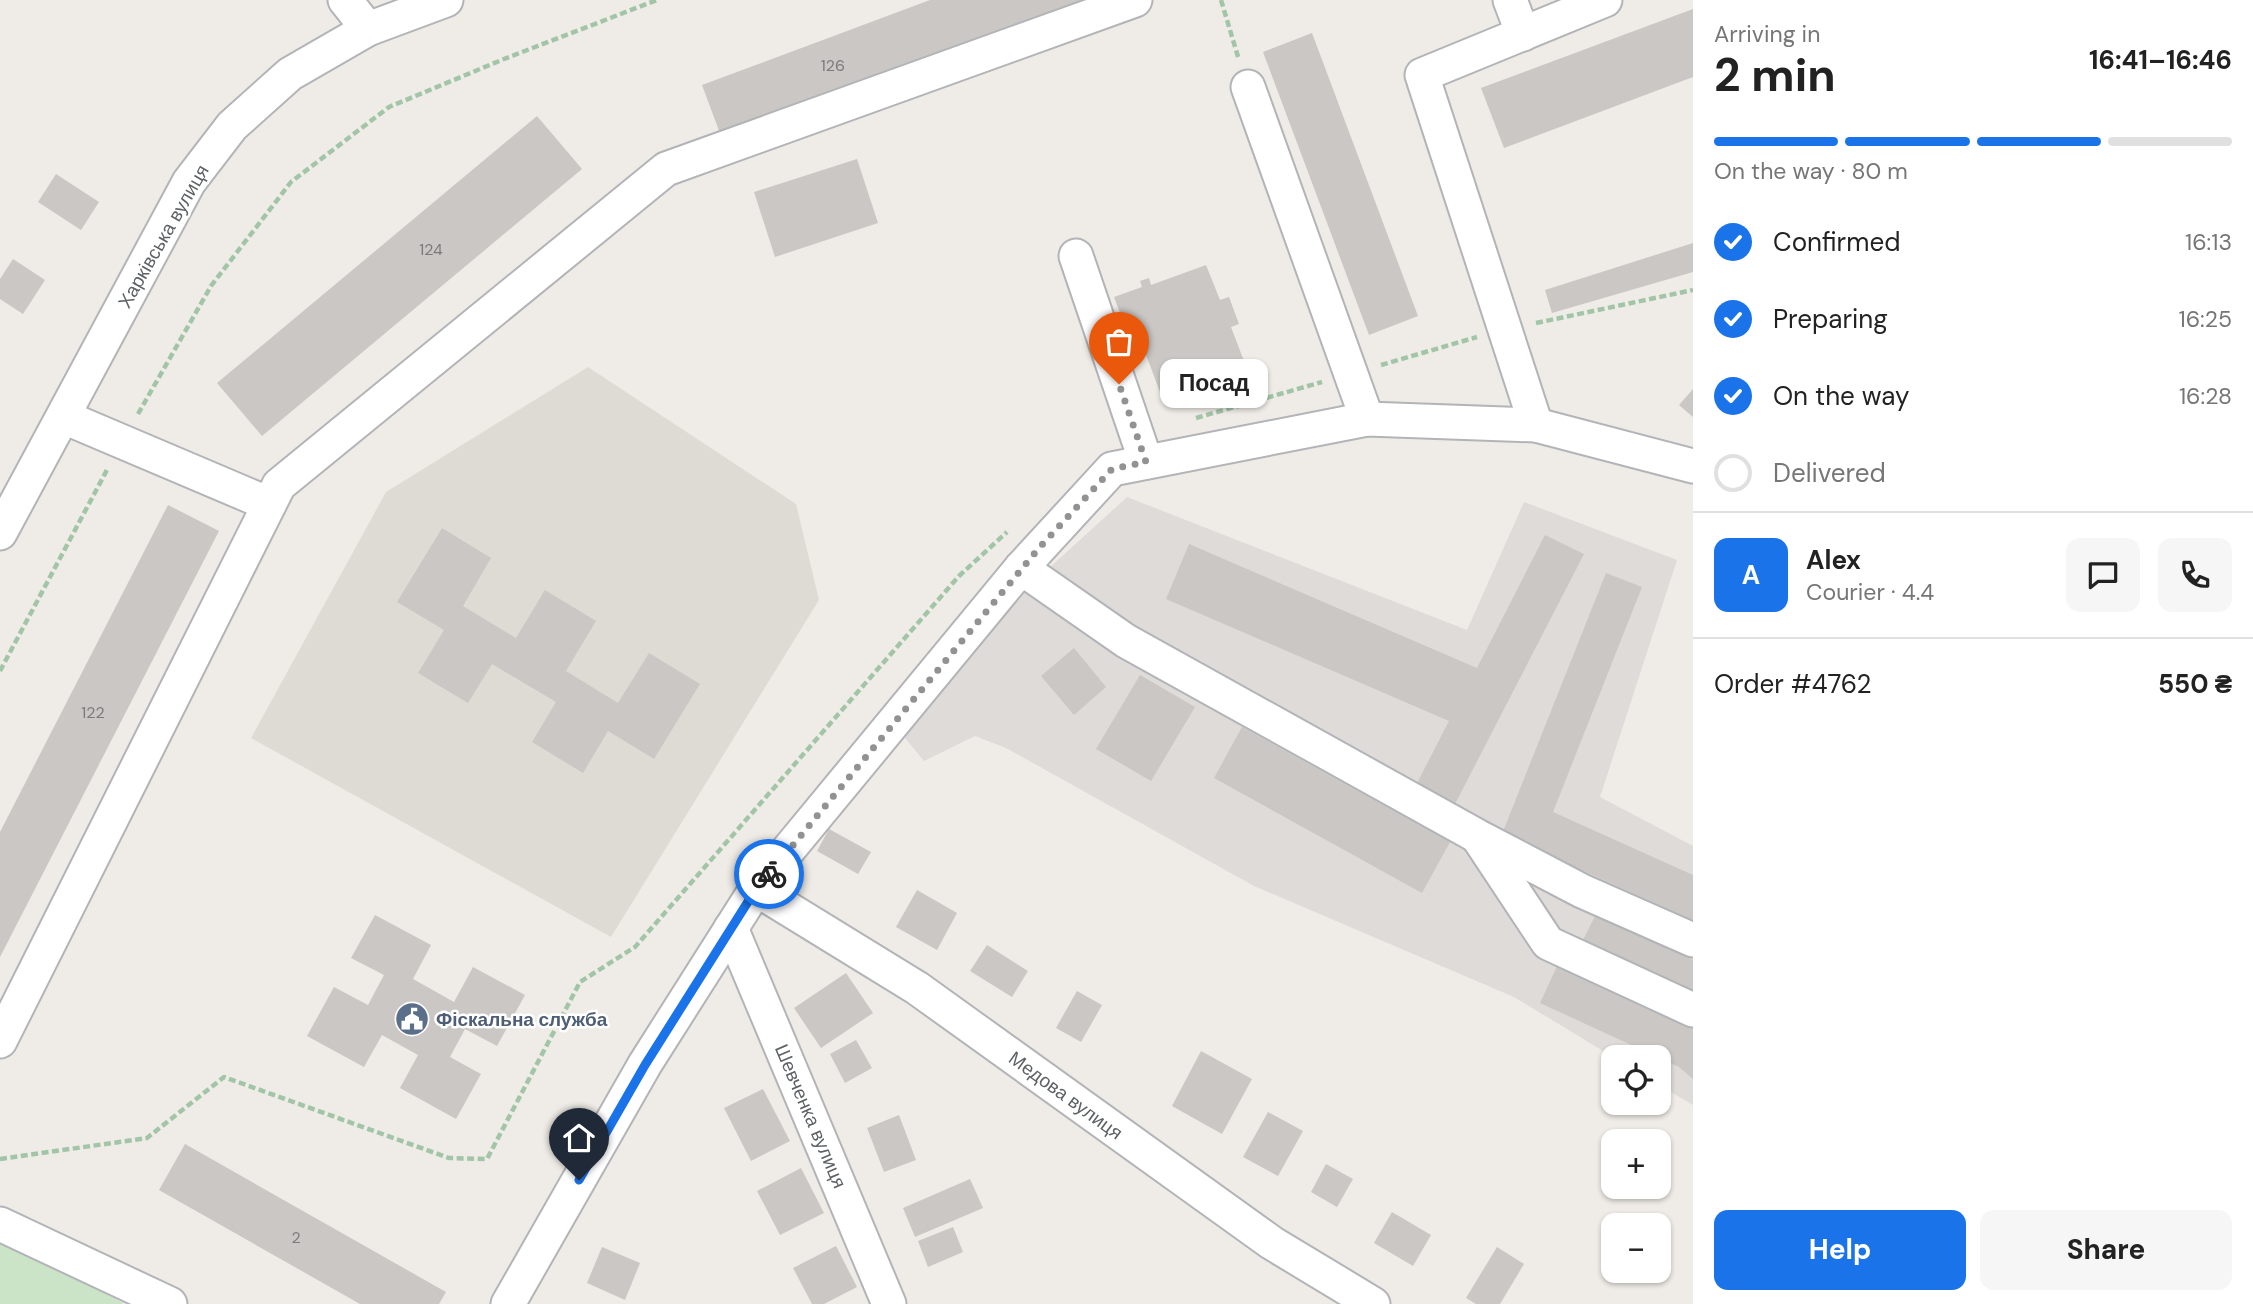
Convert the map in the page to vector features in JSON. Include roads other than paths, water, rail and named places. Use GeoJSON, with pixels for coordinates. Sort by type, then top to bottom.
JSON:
{"type":"FeatureCollection","features":[{"type":"Feature","properties":{"kind":"street"},"geometry":{"type":"LineString","coordinates":[[345,0],[368,29]]}},
{"type":"Feature","properties":{"kind":"street","name":"Харківська вулиця"},"geometry":{"type":"LineString","coordinates":[[0,533],[189,182],[232,126],[290,74],[368,29],[446,0]]}},
{"type":"Feature","properties":{"kind":"street"},"geometry":{"type":"LineString","coordinates":[[0,1041],[279,485],[666,169],[1135,0]]}},
{"type":"Feature","properties":{"kind":"street"},"geometry":{"type":"LineString","coordinates":[[1510,0],[1523,34]]}},
{"type":"Feature","properties":{"kind":"street"},"geometry":{"type":"LineString","coordinates":[[1536,425],[1422,75],[1605,0]]}},
{"type":"Feature","properties":{"kind":"street"},"geometry":{"type":"LineString","coordinates":[[1248,87],[1367,419]]}},
{"type":"Feature","properties":{"kind":"street"},"geometry":{"type":"LineString","coordinates":[[1076,257],[1146,462]]}},
{"type":"Feature","properties":{"kind":"street"},"geometry":{"type":"LineString","coordinates":[[64,416],[270,504]]}},
{"type":"Feature","properties":{"kind":"street"},"geometry":{"type":"LineString","coordinates":[[508,1304],[645,1065],[756,889],[1021,568],[1112,469],[1367,419],[1536,425],[1693,466]]}},
{"type":"Feature","properties":{"kind":"street"},"geometry":{"type":"LineString","coordinates":[[1021,568],[1126,641],[1477,836],[1582,891],[1693,940]]}},
{"type":"Feature","properties":{"kind":"street"},"geometry":{"type":"LineString","coordinates":[[1477,836],[1548,943],[1693,1010]]}},
{"type":"Feature","properties":{"kind":"street","name":"Медова вулиця"},"geometry":{"type":"LineString","coordinates":[[756,889],[917,988],[1272,1243],[1373,1304]]}},
{"type":"Feature","properties":{"kind":"street","name":"Шевченка вулиця"},"geometry":{"type":"LineString","coordinates":[[731,928],[889,1304]]}},
{"type":"Feature","properties":{"kind":"street"},"geometry":{"type":"LineString","coordinates":[[0,1224],[170,1304]]}},
{"type":"Feature","properties":{"kind":"place","name":"Посад"},"geometry":{"type":"Point","coordinates":[1119,384]}},
{"type":"Feature","properties":{"kind":"place","name":"Фіскальна служба"},"geometry":{"type":"Point","coordinates":[412,1019]}}]}
